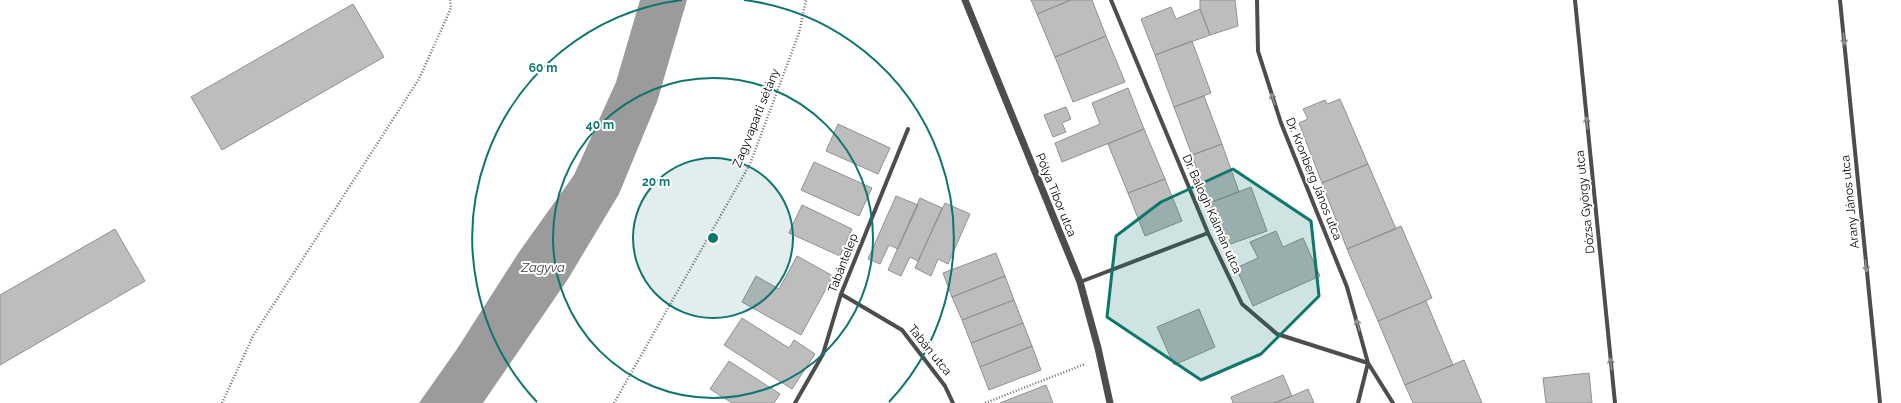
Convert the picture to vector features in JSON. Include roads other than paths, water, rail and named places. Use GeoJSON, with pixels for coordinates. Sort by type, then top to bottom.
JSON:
{"type":"FeatureCollection","features":[{"type":"Feature","properties":{"kind":"street","name":"Pólya Tibor utca"},"geometry":{"type":"LineString","coordinates":[[965,0],[1080,282],[1110,403]]}},
{"type":"Feature","properties":{"kind":"street","name":"Dr. Balogh Kálmán utca"},"geometry":{"type":"LineString","coordinates":[[1111,0],[1208,233],[1242,304],[1277,334],[1368,363]]}},
{"type":"Feature","properties":{"kind":"street","name":"Dr. Kronberg János utca"},"geometry":{"type":"LineString","coordinates":[[1257,0],[1258,51],[1280,123],[1347,287],[1368,363],[1393,403]]}},
{"type":"Feature","properties":{"kind":"street","name":"Dózsa György utca"},"geometry":{"type":"LineString","coordinates":[[1575,0],[1615,403]]}},
{"type":"Feature","properties":{"kind":"street","name":"Arany János utca"},"geometry":{"type":"LineString","coordinates":[[1840,0],[1880,403]]}},
{"type":"Feature","properties":{"kind":"street","name":"Tabántelep"},"geometry":{"type":"LineString","coordinates":[[795,403],[823,354],[841,294],[908,129]]}},
{"type":"Feature","properties":{"kind":"street"},"geometry":{"type":"LineString","coordinates":[[1080,282],[1208,233]]}},
{"type":"Feature","properties":{"kind":"street","name":"Tabán utca"},"geometry":{"type":"LineString","coordinates":[[841,294],[902,330],[945,386],[953,403]]}},
{"type":"Feature","properties":{"kind":"street","name":"Dr. Kronberg János utca"},"geometry":{"type":"LineString","coordinates":[[1358,403],[1368,363]]}},
{"type":"Feature","properties":{"kind":"water","name":"Zagyva"},"geometry":{"type":"Polygon","coordinates":[[[640,0],[687,0],[657,102],[619,194],[568,279],[483,403],[419,403],[457,349],[519,252],[574,175],[616,82],[640,0]]]}}]}
